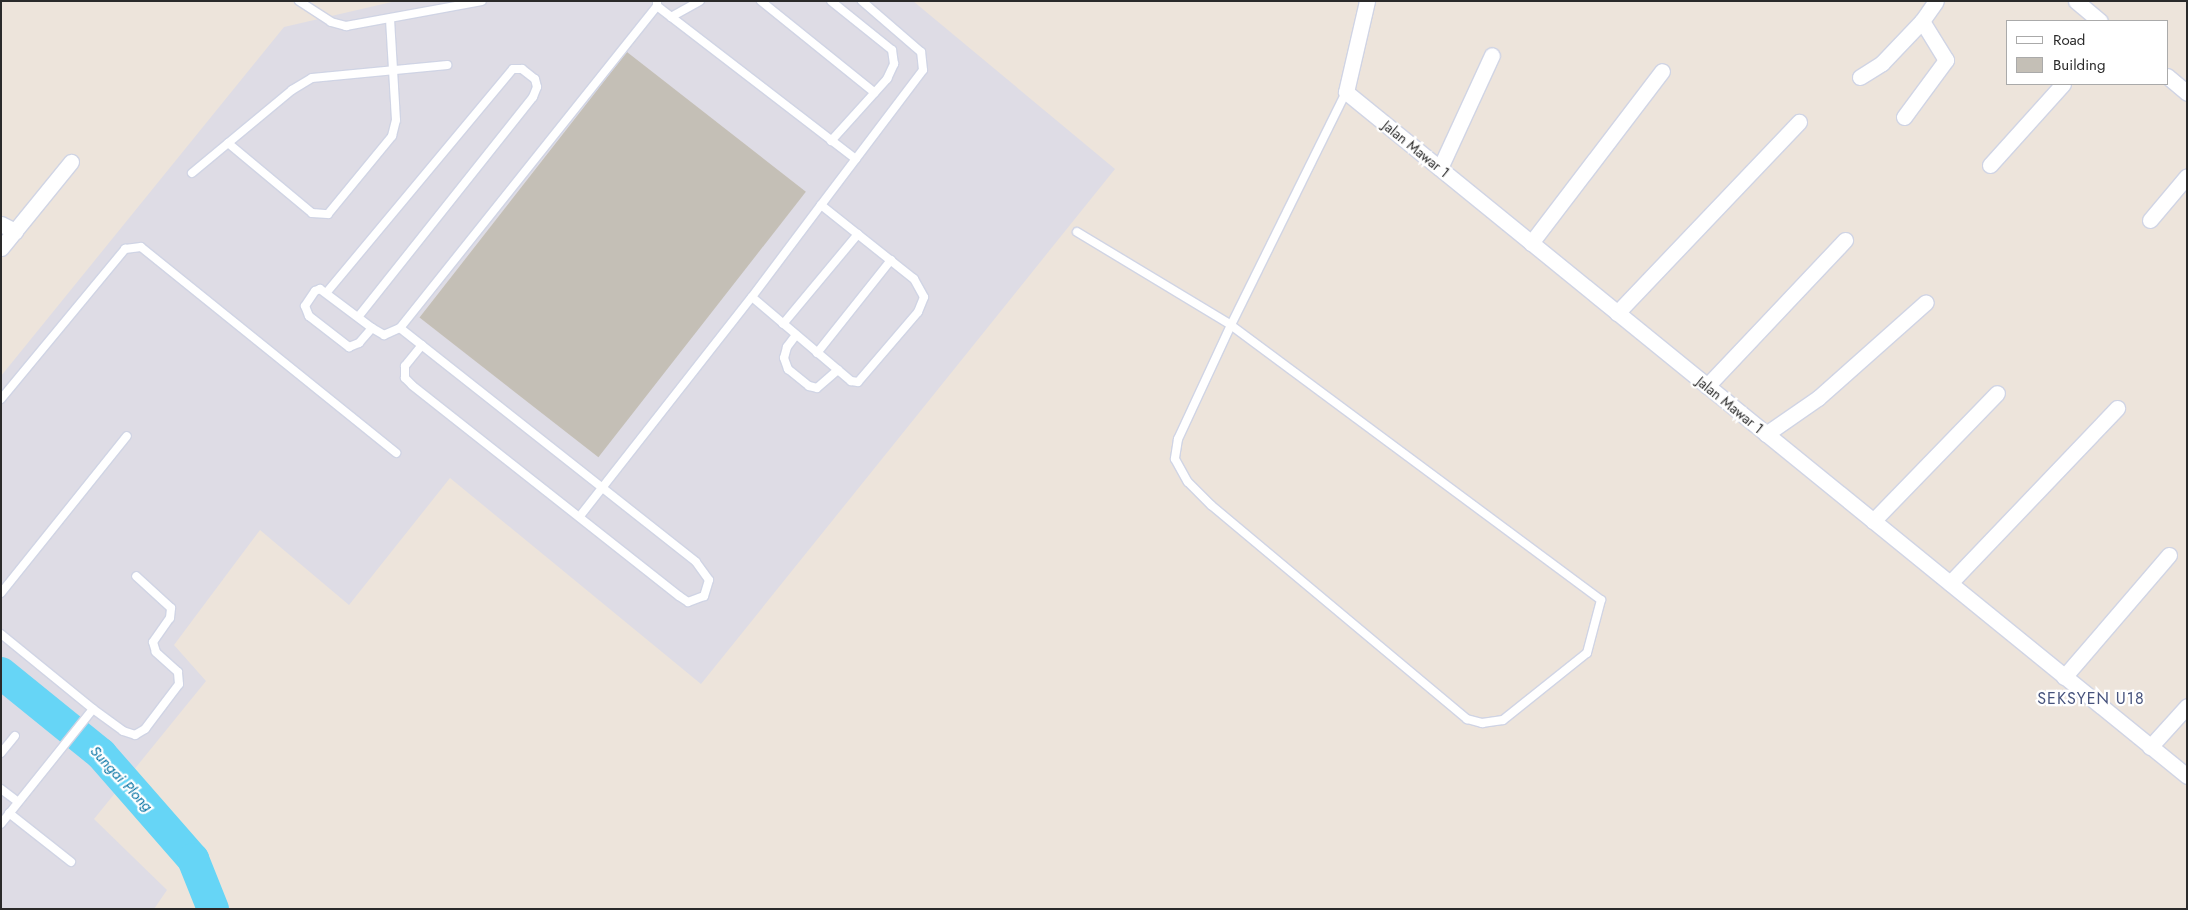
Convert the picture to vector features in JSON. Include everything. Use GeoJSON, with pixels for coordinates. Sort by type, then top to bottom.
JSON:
{"type":"FeatureCollection","features":[{"type":"Feature","properties":{"kind":"street"},"geometry":{"type":"LineString","coordinates":[[1346,92],[1367,1]]}},
{"type":"Feature","properties":{"kind":"street"},"geometry":{"type":"LineString","coordinates":[[1860,77],[1882,63],[1922,21],[1936,1]]}},
{"type":"Feature","properties":{"kind":"street"},"geometry":{"type":"LineString","coordinates":[[2076,1],[2099,20]]}},
{"type":"Feature","properties":{"kind":"street"},"geometry":{"type":"LineString","coordinates":[[1904,117],[1946,60],[1922,21]]}},
{"type":"Feature","properties":{"kind":"street"},"geometry":{"type":"LineString","coordinates":[[1440,168],[1492,55]]}},
{"type":"Feature","properties":{"kind":"street"},"geometry":{"type":"LineString","coordinates":[[1531,243],[1662,71]]}},
{"type":"Feature","properties":{"kind":"street"},"geometry":{"type":"LineString","coordinates":[[2168,77],[2187,93]]}},
{"type":"Feature","properties":{"kind":"street"},"geometry":{"type":"LineString","coordinates":[[1990,166],[2061,85]]}},
{"type":"Feature","properties":{"kind":"street","name":"Jalan Mawar 1"},"geometry":{"type":"LineString","coordinates":[[1346,92],[2187,776]]}},
{"type":"Feature","properties":{"kind":"street"},"geometry":{"type":"LineString","coordinates":[[1617,313],[1799,122]]}},
{"type":"Feature","properties":{"kind":"street"},"geometry":{"type":"LineString","coordinates":[[1,248],[8,228],[71,162]]}},
{"type":"Feature","properties":{"kind":"street"},"geometry":{"type":"LineString","coordinates":[[2150,220],[2187,176]]}},
{"type":"Feature","properties":{"kind":"street"},"geometry":{"type":"LineString","coordinates":[[1707,386],[1845,240]]}},
{"type":"Feature","properties":{"kind":"street"},"geometry":{"type":"LineString","coordinates":[[1766,434],[1818,398],[1926,302]]}},
{"type":"Feature","properties":{"kind":"street"},"geometry":{"type":"LineString","coordinates":[[1873,521],[1997,393]]}},
{"type":"Feature","properties":{"kind":"street"},"geometry":{"type":"LineString","coordinates":[[1950,583],[2117,408]]}},
{"type":"Feature","properties":{"kind":"street"},"geometry":{"type":"LineString","coordinates":[[2064,677],[2169,555]]}},
{"type":"Feature","properties":{"kind":"street"},"geometry":{"type":"LineString","coordinates":[[2150,746],[2187,706]]}},
{"type":"Feature","properties":{"kind":"lane"},"geometry":{"type":"LineString","coordinates":[[299,1],[331,22],[346,26],[390,20],[482,1]]}},
{"type":"Feature","properties":{"kind":"lane"},"geometry":{"type":"LineString","coordinates":[[671,17],[700,1]]}},
{"type":"Feature","properties":{"kind":"lane"},"geometry":{"type":"LineString","coordinates":[[761,1],[875,93]]}},
{"type":"Feature","properties":{"kind":"lane"},"geometry":{"type":"LineString","coordinates":[[831,1],[892,50],[894,64],[888,79],[831,141]]}},
{"type":"Feature","properties":{"kind":"lane"},"geometry":{"type":"LineString","coordinates":[[580,516],[600,486],[752,297],[920,76],[924,64],[916,47],[862,1]]}},
{"type":"Feature","properties":{"kind":"lane"},"geometry":{"type":"LineString","coordinates":[[372,328],[359,343],[349,347],[316,322],[304,306],[315,290],[327,292],[372,328],[384,335],[400,328],[657,4],[671,17],[856,159]]}},
{"type":"Feature","properties":{"kind":"lane"},"geometry":{"type":"LineString","coordinates":[[228,143],[312,213],[324,216],[392,136],[396,120],[390,20]]}},
{"type":"Feature","properties":{"kind":"lane"},"geometry":{"type":"LineString","coordinates":[[192,173],[292,90],[312,78],[447,65]]}},
{"type":"Feature","properties":{"kind":"lane"},"geometry":{"type":"LineString","coordinates":[[327,292],[513,69],[522,68],[535,79],[537,87],[533,97],[358,317]]}},
{"type":"Feature","properties":{"kind":"lane"},"geometry":{"type":"LineString","coordinates":[[1077,232],[1231,325],[1601,600],[1587,653],[1503,720],[1482,723],[1467,719],[1211,505],[1188,482],[1174,460],[1187,417],[1231,325],[1346,92]]}},
{"type":"Feature","properties":{"kind":"lane"},"geometry":{"type":"LineString","coordinates":[[752,297],[851,381],[858,382],[864,378],[922,305],[924,297],[920,288],[891,260],[821,205]]}},
{"type":"Feature","properties":{"kind":"lane"},"geometry":{"type":"LineString","coordinates":[[783,324],[858,234]]}},
{"type":"Feature","properties":{"kind":"lane"},"geometry":{"type":"LineString","coordinates":[[1,399],[125,249],[141,248],[396,454]]}},
{"type":"Feature","properties":{"kind":"lane"},"geometry":{"type":"LineString","coordinates":[[817,353],[891,260]]}},
{"type":"Feature","properties":{"kind":"lane"},"geometry":{"type":"LineString","coordinates":[[400,328],[422,345],[696,562],[709,580],[704,596],[688,602],[409,382],[405,378],[405,366],[422,345]]}},
{"type":"Feature","properties":{"kind":"lane"},"geometry":{"type":"LineString","coordinates":[[796,335],[787,347],[784,358],[788,369],[809,386],[817,388],[838,370]]}},
{"type":"Feature","properties":{"kind":"lane"},"geometry":{"type":"LineString","coordinates":[[1,593],[128,436]]}},
{"type":"Feature","properties":{"kind":"lane"},"geometry":{"type":"LineString","coordinates":[[1,634],[93,709],[123,731],[135,735],[145,729],[179,684],[178,672],[153,648],[155,637],[170,618],[171,608],[136,576]]}},
{"type":"Feature","properties":{"kind":"lane"},"geometry":{"type":"LineString","coordinates":[[1,824],[93,709]]}},
{"type":"Feature","properties":{"kind":"lane"},"geometry":{"type":"LineString","coordinates":[[1,753],[15,736]]}},
{"type":"Feature","properties":{"kind":"lane"},"geometry":{"type":"LineString","coordinates":[[1,789],[18,802]]}},
{"type":"Feature","properties":{"kind":"lane"},"geometry":{"type":"LineString","coordinates":[[9,813],[71,862]]}},
{"type":"Feature","properties":{"kind":"shaded area"},"geometry":{"type":"Polygon","coordinates":[[[396,1],[913,1],[1115,169],[701,684],[450,478],[349,605],[260,530],[174,645],[206,681],[94,819],[167,890],[154,909],[1,909],[1,376],[284,27],[396,1]]]}},
{"type":"Feature","properties":{"kind":"building"},"geometry":{"type":"Polygon","coordinates":[[[627,52],[806,192],[598,457],[420,318],[627,52]]]}},
{"type":"Feature","properties":{"kind":"waterway","name":"Sungai Plong"},"geometry":{"type":"LineString","coordinates":[[1,673],[101,754],[193,859],[213,909]]}},
{"type":"Feature","properties":{"kind":"district","name":"SEKSYEN U18"},"geometry":{"type":"Point","coordinates":[2091,699]}}]}
